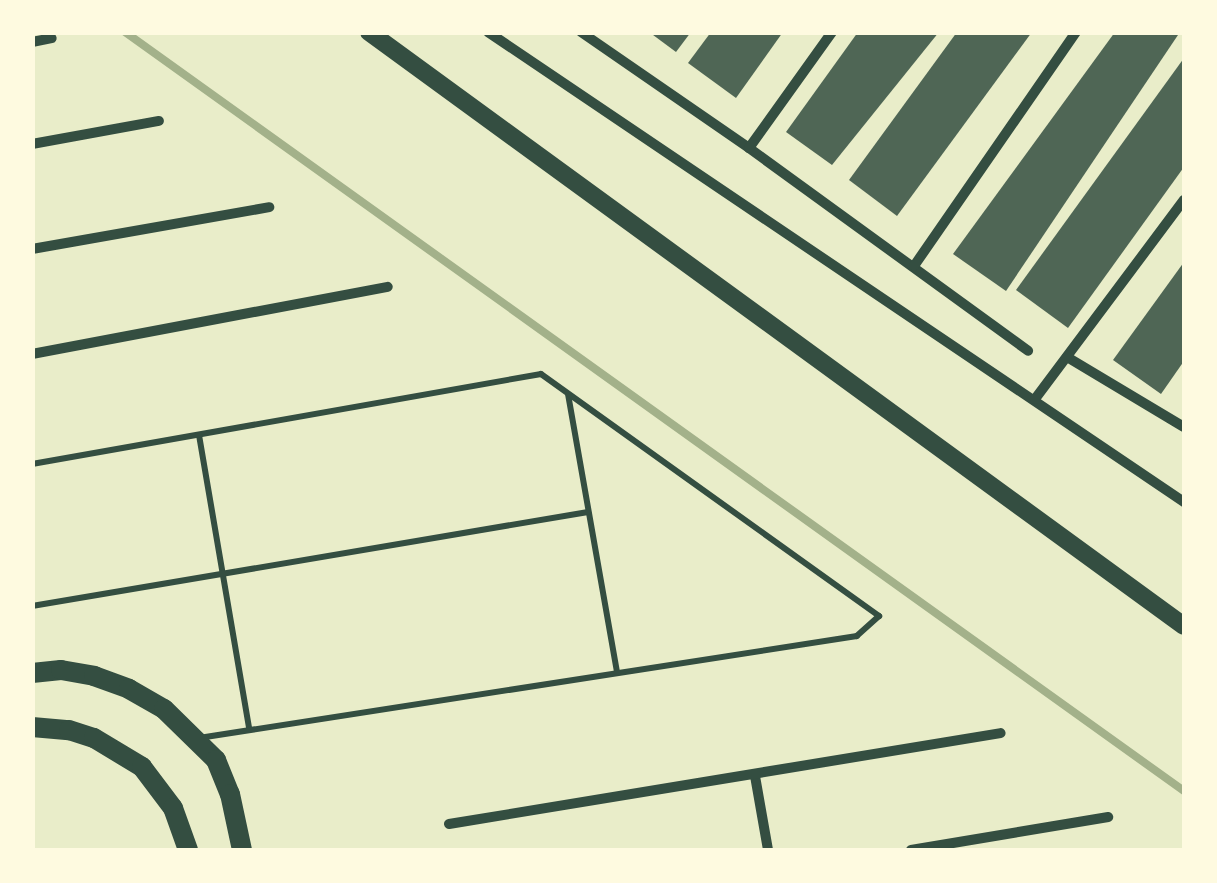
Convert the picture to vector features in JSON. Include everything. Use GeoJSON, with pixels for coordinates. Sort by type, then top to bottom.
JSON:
{"type":"FeatureCollection","features":[{"type":"Feature","properties":{"kind":"main road"},"geometry":{"type":"LineString","coordinates":[[370,32],[1184,626]]}},
{"type":"Feature","properties":{"kind":"main road"},"geometry":{"type":"LineString","coordinates":[[32,673],[60,670],[130,689],[164,709],[198,738],[216,760],[230,794],[242,850]]}},
{"type":"Feature","properties":{"kind":"main road"},"geometry":{"type":"LineString","coordinates":[[32,727],[70,730],[94,738],[142,768],[161,788],[188,850]]}},
{"type":"Feature","properties":{"kind":"street"},"geometry":{"type":"LineString","coordinates":[[488,32],[591,106],[1184,502]]}},
{"type":"Feature","properties":{"kind":"street"},"geometry":{"type":"LineString","coordinates":[[749,148],[832,32]]}},
{"type":"Feature","properties":{"kind":"street"},"geometry":{"type":"LineString","coordinates":[[914,266],[1076,32]]}},
{"type":"Feature","properties":{"kind":"street"},"geometry":{"type":"LineString","coordinates":[[584,33],[1028,351]]}},
{"type":"Feature","properties":{"kind":"street"},"geometry":{"type":"LineString","coordinates":[[32,42],[52,38]]}},
{"type":"Feature","properties":{"kind":"street"},"geometry":{"type":"LineString","coordinates":[[32,144],[160,121]]}},
{"type":"Feature","properties":{"kind":"street"},"geometry":{"type":"LineString","coordinates":[[1035,399],[1184,200]]}},
{"type":"Feature","properties":{"kind":"street"},"geometry":{"type":"LineString","coordinates":[[32,249],[269,207]]}},
{"type":"Feature","properties":{"kind":"street"},"geometry":{"type":"LineString","coordinates":[[32,354],[388,287]]}},
{"type":"Feature","properties":{"kind":"street"},"geometry":{"type":"LineString","coordinates":[[1067,357],[1184,427]]}},
{"type":"Feature","properties":{"kind":"street"},"geometry":{"type":"LineString","coordinates":[[449,824],[1001,734]]}},
{"type":"Feature","properties":{"kind":"street"},"geometry":{"type":"LineString","coordinates":[[755,776],[768,850]]}},
{"type":"Feature","properties":{"kind":"street"},"geometry":{"type":"LineString","coordinates":[[912,850],[1108,817]]}},
{"type":"Feature","properties":{"kind":"lane"},"geometry":{"type":"LineString","coordinates":[[32,464],[540,374],[879,616],[857,636],[198,738]]}},
{"type":"Feature","properties":{"kind":"lane"},"geometry":{"type":"LineString","coordinates":[[568,393],[617,673]]}},
{"type":"Feature","properties":{"kind":"lane"},"geometry":{"type":"LineString","coordinates":[[199,434],[248,730]]}},
{"type":"Feature","properties":{"kind":"lane"},"geometry":{"type":"LineString","coordinates":[[32,606],[588,512]]}},
{"type":"Feature","properties":{"kind":"building"},"geometry":{"type":"Polygon","coordinates":[[[649,32],[691,32],[676,52],[649,32]]]}},
{"type":"Feature","properties":{"kind":"building"},"geometry":{"type":"Polygon","coordinates":[[[711,32],[783,32],[736,98],[688,63],[711,32]]]}},
{"type":"Feature","properties":{"kind":"building"},"geometry":{"type":"Polygon","coordinates":[[[858,32],[939,32],[832,165],[786,132],[858,32]]]}},
{"type":"Feature","properties":{"kind":"building"},"geometry":{"type":"Polygon","coordinates":[[[957,32],[1032,32],[897,216],[849,180],[957,32]]]}},
{"type":"Feature","properties":{"kind":"building"},"geometry":{"type":"Polygon","coordinates":[[[1115,32],[1180,32],[1006,291],[953,254],[1115,32]]]}},
{"type":"Feature","properties":{"kind":"building"},"geometry":{"type":"Polygon","coordinates":[[[1184,58],[1184,167],[1068,328],[1016,290],[1184,58]]]}},
{"type":"Feature","properties":{"kind":"building"},"geometry":{"type":"Polygon","coordinates":[[[1184,262],[1184,361],[1161,394],[1113,360],[1184,262]]]}},
{"type":"Feature","properties":{"kind":"waterway"},"geometry":{"type":"LineString","coordinates":[[125,32],[1184,791]]}}]}
